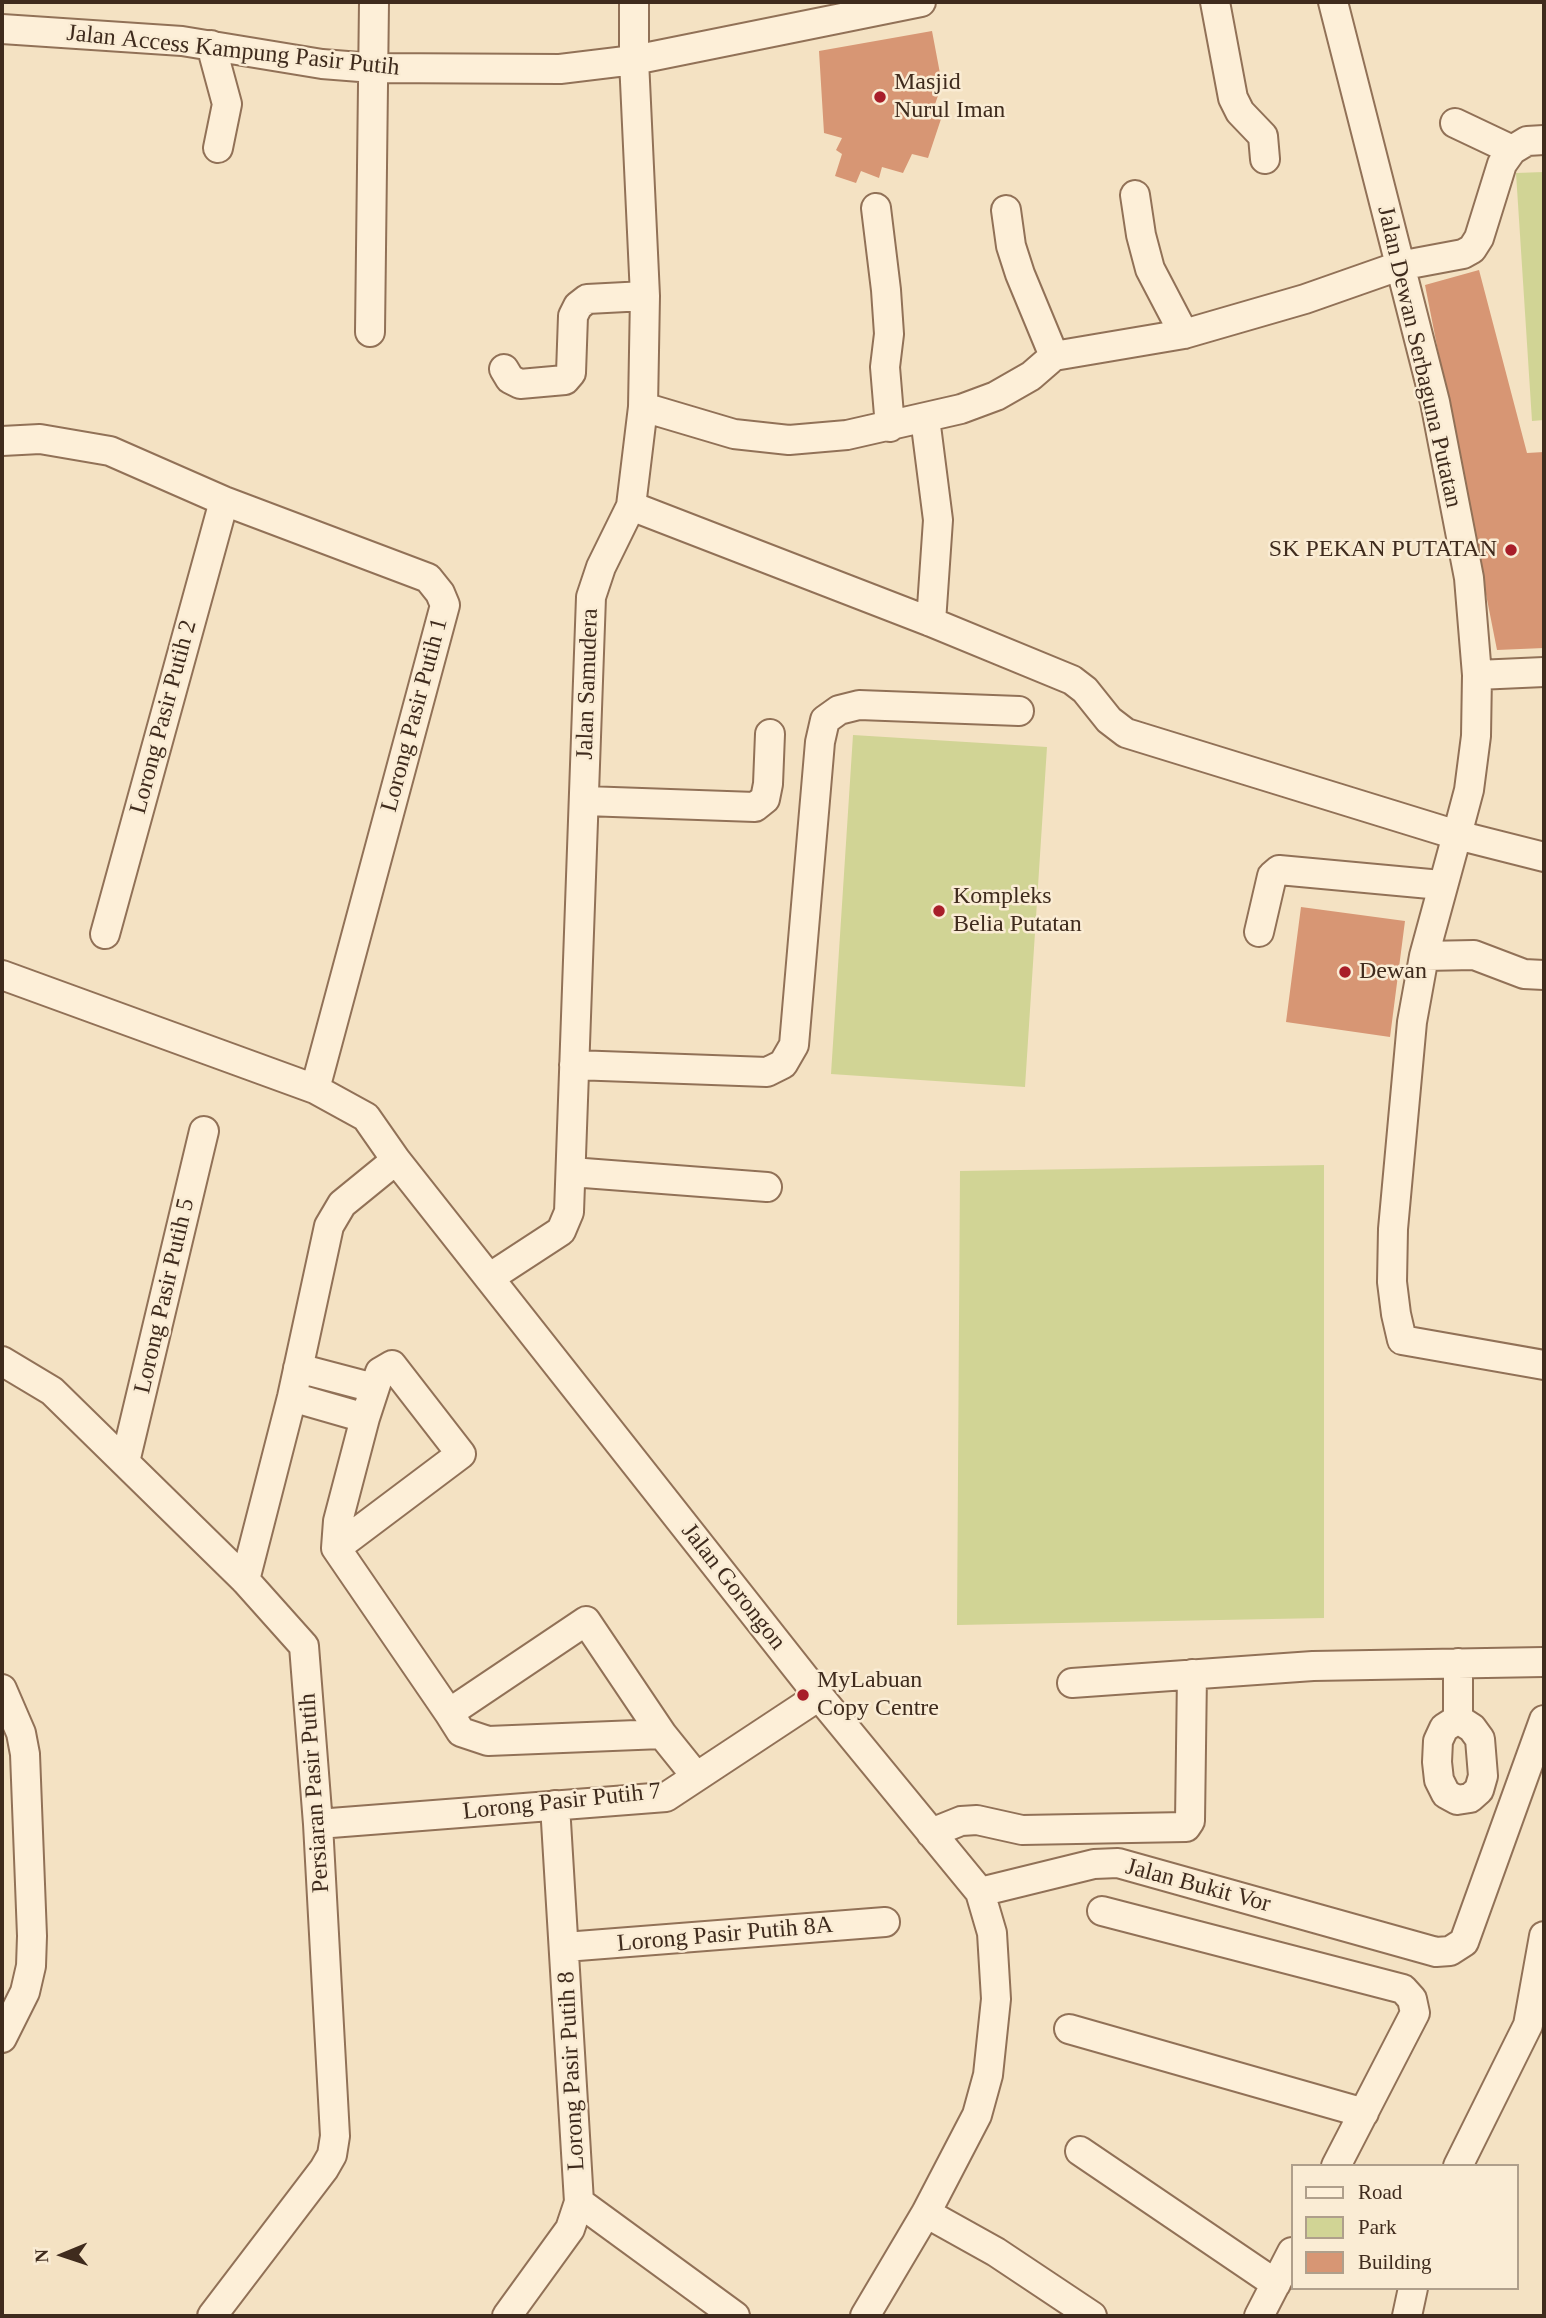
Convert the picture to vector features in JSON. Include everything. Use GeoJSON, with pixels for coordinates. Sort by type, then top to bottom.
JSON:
{"type":"FeatureCollection","features":[{"type":"Feature","properties":{"kind":"street"},"geometry":{"type":"LineString","coordinates":[[370,332],[374,2]]}},
{"type":"Feature","properties":{"kind":"street","name":"Jalan Samudera"},"geometry":{"type":"LineString","coordinates":[[489,1278],[561,1231],[569,1212],[591,597],[601,567],[631,506],[643,407],[645,296],[634,60],[634,2]]}},
{"type":"Feature","properties":{"kind":"street","name":"Jalan Access Kampung Pasir Putih"},"geometry":{"type":"LineString","coordinates":[[2,29],[211,45],[322,64],[373,68],[539,69],[634,60],[921,2]]}},
{"type":"Feature","properties":{"kind":"street"},"geometry":{"type":"LineString","coordinates":[[1215,2],[1233,98],[1240,112],[1263,136],[1265,159]]}},
{"type":"Feature","properties":{"kind":"street","name":"Jalan Dewan Serbaguna Putatan"},"geometry":{"type":"LineString","coordinates":[[1333,2],[1434,402],[1469,578],[1477,676],[1476,736],[1469,790],[1441,885],[1412,1022],[1393,1241],[1392,1282],[1402,1340],[1544,1365]]}},
{"type":"Feature","properties":{"kind":"street"},"geometry":{"type":"LineString","coordinates":[[211,45],[227,104],[218,148]]}},
{"type":"Feature","properties":{"kind":"street"},"geometry":{"type":"LineString","coordinates":[[1455,123],[1511,150]]}},
{"type":"Feature","properties":{"kind":"street"},"geometry":{"type":"LineString","coordinates":[[643,407],[734,434],[789,440],[890,427],[925,418],[996,396],[1031,376],[1054,356],[1184,334],[1305,299],[1399,266],[1462,254],[1472,249],[1479,238],[1502,164],[1511,150],[1527,141],[1544,140]]}},
{"type":"Feature","properties":{"kind":"street"},"geometry":{"type":"LineString","coordinates":[[1135,195],[1150,269],[1184,334]]}},
{"type":"Feature","properties":{"kind":"street"},"geometry":{"type":"LineString","coordinates":[[876,208],[888,312],[885,367],[890,427]]}},
{"type":"Feature","properties":{"kind":"street"},"geometry":{"type":"LineString","coordinates":[[1006,210],[1014,255],[1054,356]]}},
{"type":"Feature","properties":{"kind":"street"},"geometry":{"type":"LineString","coordinates":[[504,369],[510,379],[520,384],[565,380],[570,373],[573,316],[578,306],[587,299],[645,296]]}},
{"type":"Feature","properties":{"kind":"street"},"geometry":{"type":"LineString","coordinates":[[925,418],[937,520],[931,622]]}},
{"type":"Feature","properties":{"kind":"street","name":"Lorong Pasir Putih 1"},"geometry":{"type":"LineString","coordinates":[[2,441],[40,439],[110,451],[224,501],[428,578],[435,585],[445,605],[314,1089]]}},
{"type":"Feature","properties":{"kind":"street","name":"Lorong Pasir Putih 2"},"geometry":{"type":"LineString","coordinates":[[105,934],[224,501]]}},
{"type":"Feature","properties":{"kind":"street"},"geometry":{"type":"LineString","coordinates":[[631,506],[931,622],[1072,680],[1109,720],[1126,733],[1457,835],[1544,857]]}},
{"type":"Feature","properties":{"kind":"street"},"geometry":{"type":"LineString","coordinates":[[1477,676],[1544,672]]}},
{"type":"Feature","properties":{"kind":"street"},"geometry":{"type":"LineString","coordinates":[[574,1065],[767,1072],[783,1064],[794,1045],[820,742],[825,720],[839,710],[859,705],[1019,711]]}},
{"type":"Feature","properties":{"kind":"street"},"geometry":{"type":"LineString","coordinates":[[585,801],[755,807],[765,799],[770,734]]}},
{"type":"Feature","properties":{"kind":"street"},"geometry":{"type":"LineString","coordinates":[[1259,932],[1272,876],[1279,870],[1441,885]]}},
{"type":"Feature","properties":{"kind":"street"},"geometry":{"type":"LineString","coordinates":[[1424,956],[1474,955],[1524,974],[1544,975]]}},
{"type":"Feature","properties":{"kind":"street","name":"Jalan Gorongon"},"geometry":{"type":"LineString","coordinates":[[2,975],[314,1089],[366,1117],[396,1160],[820,1696],[980,1892]]}},
{"type":"Feature","properties":{"kind":"street","name":"Lorong Pasir Putih 5"},"geometry":{"type":"LineString","coordinates":[[125,1462],[205,1131]]}},
{"type":"Feature","properties":{"kind":"street"},"geometry":{"type":"LineString","coordinates":[[245,1580],[292,1397],[329,1226],[342,1204],[396,1160]]}},
{"type":"Feature","properties":{"kind":"street"},"geometry":{"type":"LineString","coordinates":[[571,1172],[767,1186]]}},
{"type":"Feature","properties":{"kind":"street","name":"Persiaran Pasir Putih"},"geometry":{"type":"LineString","coordinates":[[2,1361],[52,1391],[245,1580],[304,1646],[318,1824],[335,2136],[332,2155],[212,2316]]}},
{"type":"Feature","properties":{"kind":"street"},"geometry":{"type":"LineString","coordinates":[[336,1548],[461,1454],[392,1366],[380,1372],[374,1388],[338,1521],[336,1548],[461,1732],[488,1741],[662,1734]]}},
{"type":"Feature","properties":{"kind":"street"},"geometry":{"type":"LineString","coordinates":[[298,1368],[374,1388]]}},
{"type":"Feature","properties":{"kind":"street"},"geometry":{"type":"LineString","coordinates":[[292,1397],[365,1418]]}},
{"type":"Feature","properties":{"kind":"street"},"geometry":{"type":"LineString","coordinates":[[449,1713],[586,1621],[662,1734],[695,1775]]}},
{"type":"Feature","properties":{"kind":"street"},"geometry":{"type":"LineString","coordinates":[[1072,1683],[1313,1666],[1544,1662]]}},
{"type":"Feature","properties":{"kind":"street"},"geometry":{"type":"LineString","coordinates":[[1458,1663],[1458,1719]]}},
{"type":"Feature","properties":{"kind":"street"},"geometry":{"type":"LineString","coordinates":[[931,1833],[961,1821],[977,1820],[1022,1830],[1186,1827],[1190,1821],[1192,1674]]}},
{"type":"Feature","properties":{"kind":"street"},"geometry":{"type":"LineString","coordinates":[[2,1689],[21,1733],[25,1754],[32,1937],[31,1966],[25,1992],[2,2038]]}},
{"type":"Feature","properties":{"kind":"street","name":"Lorong Pasir Putih 7"},"geometry":{"type":"LineString","coordinates":[[318,1824],[666,1797],[695,1775],[820,1696]]}},
{"type":"Feature","properties":{"kind":"street","name":"Jalan Bukit Vor"},"geometry":{"type":"LineString","coordinates":[[980,1892],[1094,1864],[1118,1863],[1436,1952],[1450,1951],[1464,1942],[1544,1720]]}},
{"type":"Feature","properties":{"kind":"street","name":"Lorong Pasir Putih 8"},"geometry":{"type":"LineString","coordinates":[[508,2316],[570,2229],[579,2202],[555,1805]]}},
{"type":"Feature","properties":{"kind":"street"},"geometry":{"type":"LineString","coordinates":[[865,2316],[926,2213],[977,2115],[988,2075],[996,1999],[992,1933],[980,1892]]}},
{"type":"Feature","properties":{"kind":"street"},"geometry":{"type":"LineString","coordinates":[[1102,1911],[1403,1989],[1412,1999],[1415,2013],[1337,2164]]}},
{"type":"Feature","properties":{"kind":"street","name":"Lorong Pasir Putih 8A"},"geometry":{"type":"LineString","coordinates":[[565,1947],[885,1922]]}},
{"type":"Feature","properties":{"kind":"street"},"geometry":{"type":"LineString","coordinates":[[1459,2164],[1528,2025],[1544,1936]]}},
{"type":"Feature","properties":{"kind":"street"},"geometry":{"type":"LineString","coordinates":[[1069,2029],[1364,2112]]}},
{"type":"Feature","properties":{"kind":"street"},"geometry":{"type":"LineString","coordinates":[[1080,2151],[1276,2284]]}},
{"type":"Feature","properties":{"kind":"street"},"geometry":{"type":"LineString","coordinates":[[579,2202],[735,2316]]}},
{"type":"Feature","properties":{"kind":"street"},"geometry":{"type":"LineString","coordinates":[[926,2213],[996,2252],[1092,2316]]}},
{"type":"Feature","properties":{"kind":"street"},"geometry":{"type":"LineString","coordinates":[[1259,2316],[1290,2256]]}},
{"type":"Feature","properties":{"kind":"street"},"geometry":{"type":"LineString","coordinates":[[1407,2316],[1413,2290]]}},
{"type":"Feature","properties":{"kind":"green space"},"geometry":{"type":"Polygon","coordinates":[[[1544,172],[1544,420],[1532,421],[1516,173],[1544,172]]]}},
{"type":"Feature","properties":{"kind":"green space","name":"Kompleks Belia Putatan"},"geometry":{"type":"Polygon","coordinates":[[[853,735],[1047,747],[1025,1087],[831,1074],[853,735]]]}},
{"type":"Feature","properties":{"kind":"green space"},"geometry":{"type":"Polygon","coordinates":[[[1324,1165],[1324,1618],[957,1625],[960,1171],[1324,1165]]]}},
{"type":"Feature","properties":{"kind":"building","name":"Masjid Nurul Iman"},"geometry":{"type":"Polygon","coordinates":[[[932,31],[942,84],[933,110],[943,113],[928,158],[912,154],[903,173],[882,167],[879,178],[861,171],[856,183],[835,176],[842,154],[836,150],[842,138],[824,133],[819,51],[932,31]]]}},
{"type":"Feature","properties":{"kind":"building","name":"SK PEKAN PUTATAN"},"geometry":{"type":"Polygon","coordinates":[[[1479,270],[1527,453],[1544,452],[1544,648],[1497,650],[1425,285],[1479,270]]]}},
{"type":"Feature","properties":{"kind":"building","name":"Dewan"},"geometry":{"type":"Polygon","coordinates":[[[1301,907],[1405,921],[1390,1037],[1286,1022],[1301,907]]]}},
{"type":"Feature","properties":{"kind":"place","name":"Masjid Nurul Iman"},"geometry":{"type":"Point","coordinates":[880,97]}},
{"type":"Feature","properties":{"kind":"place","name":"SK PEKAN PUTATAN"},"geometry":{"type":"Point","coordinates":[1511,550]}},
{"type":"Feature","properties":{"kind":"place","name":"Kompleks Belia Putatan"},"geometry":{"type":"Point","coordinates":[939,911]}},
{"type":"Feature","properties":{"kind":"place","name":"Dewan"},"geometry":{"type":"Point","coordinates":[1345,972]}},
{"type":"Feature","properties":{"kind":"place","name":"MyLabuan Copy Centre"},"geometry":{"type":"Point","coordinates":[803,1695]}}]}
